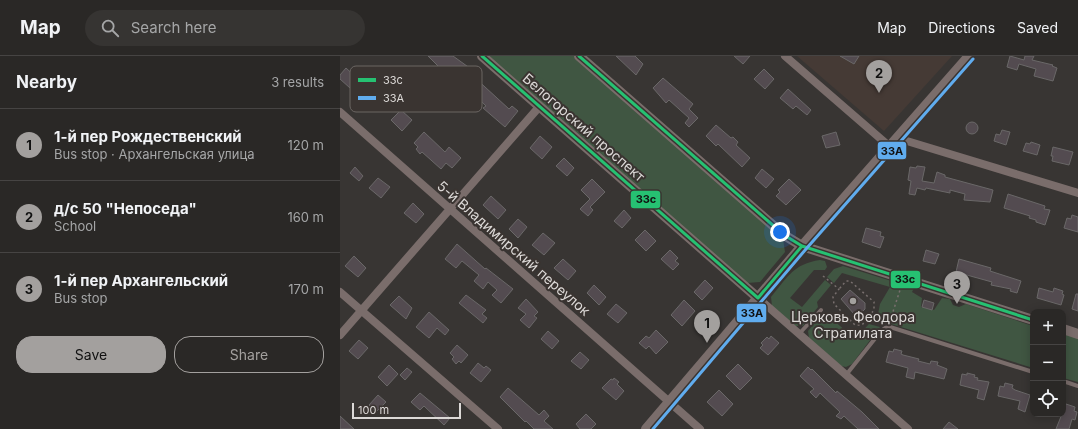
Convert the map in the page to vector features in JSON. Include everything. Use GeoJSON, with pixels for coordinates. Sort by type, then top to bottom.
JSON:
{"type":"FeatureCollection","features":[{"type":"Feature","properties":{"kind":"street","name":"Белогорский проспект"},"geometry":{"type":"LineString","coordinates":[[482,56],[758,298]]}},
{"type":"Feature","properties":{"kind":"street"},"geometry":{"type":"LineString","coordinates":[[579,56],[784,235],[802,246],[1030,319]]}},
{"type":"Feature","properties":{"kind":"street"},"geometry":{"type":"LineString","coordinates":[[785,56],[889,146]]}},
{"type":"Feature","properties":{"kind":"street"},"geometry":{"type":"LineString","coordinates":[[646,429],[802,246],[969,56]]}},
{"type":"Feature","properties":{"kind":"street"},"geometry":{"type":"LineString","coordinates":[[340,335],[451,210],[539,107]]}},
{"type":"Feature","properties":{"kind":"street","name":"5-й Владимирский переулок"},"geometry":{"type":"LineString","coordinates":[[340,112],[700,429]]}},
{"type":"Feature","properties":{"kind":"street"},"geometry":{"type":"LineString","coordinates":[[897,138],[1078,193]]}},
{"type":"Feature","properties":{"kind":"street"},"geometry":{"type":"LineString","coordinates":[[340,292],[498,429]]}},
{"type":"Feature","properties":{"kind":"street"},"geometry":{"type":"LineString","coordinates":[[758,298],[908,429]]}},
{"type":"Feature","properties":{"kind":"street"},"geometry":{"type":"LineString","coordinates":[[1066,330],[1078,334]]}},
{"type":"Feature","properties":{"kind":"lane"},"geometry":{"type":"LineString","coordinates":[[799,334],[821,310]]}},
{"type":"Feature","properties":{"kind":"lane"},"geometry":{"type":"LineString","coordinates":[[846,375],[881,331],[890,327],[1030,371]]}},
{"type":"Feature","properties":{"kind":"lane"},"geometry":{"type":"LineString","coordinates":[[1066,382],[1078,386]]}},
{"type":"Feature","properties":{"kind":"path"},"geometry":{"type":"LineString","coordinates":[[823,276],[839,289]]}},
{"type":"Feature","properties":{"kind":"path"},"geometry":{"type":"LineString","coordinates":[[890,327],[903,279]]}},
{"type":"Feature","properties":{"kind":"path"},"geometry":{"type":"LineString","coordinates":[[846,281],[850,281],[874,302],[874,310],[862,325],[855,325],[834,304],[833,297],[839,289],[846,281]]}},
{"type":"Feature","properties":{"kind":"shaded area"},"geometry":{"type":"Polygon","coordinates":[[[797,56],[952,56],[884,131],[797,56]]]}},
{"type":"Feature","properties":{"kind":"green space"},"geometry":{"type":"Polygon","coordinates":[[[488,56],[575,56],[783,239],[785,252],[760,282],[747,283],[488,56]]]}},
{"type":"Feature","properties":{"kind":"green space"},"geometry":{"type":"Polygon","coordinates":[[[820,260],[825,261],[827,267],[825,270],[814,270],[790,298],[802,307],[825,280],[831,285],[817,302],[818,307],[803,326],[795,326],[772,306],[771,297],[797,268],[820,260]]]}},
{"type":"Feature","properties":{"kind":"green space"},"geometry":{"type":"Polygon","coordinates":[[[843,266],[914,288],[912,292],[922,298],[921,307],[934,310],[942,298],[950,299],[953,305],[959,307],[966,304],[1030,325],[1030,367],[888,323],[876,317],[880,304],[890,287],[842,273],[834,283],[827,277],[834,269],[843,266]]]}},
{"type":"Feature","properties":{"kind":"green space"},"geometry":{"type":"Polygon","coordinates":[[[824,312],[855,339],[869,324],[880,327],[852,364],[846,367],[841,366],[809,338],[808,331],[824,312]]]}},
{"type":"Feature","properties":{"kind":"green space"},"geometry":{"type":"Polygon","coordinates":[[[1066,335],[1078,338],[1078,382],[1066,379],[1066,335]]]}},
{"type":"Feature","properties":{"kind":"building"},"geometry":{"type":"Polygon","coordinates":[[[428,56],[453,56],[467,66],[438,66],[428,56]]]}},
{"type":"Feature","properties":{"kind":"building"},"geometry":{"type":"Polygon","coordinates":[[[616,56],[635,56],[643,64],[636,75],[616,56]]]}},
{"type":"Feature","properties":{"kind":"building"},"geometry":{"type":"Polygon","coordinates":[[[734,56],[750,56],[743,64],[734,56]]]}},
{"type":"Feature","properties":{"kind":"building"},"geometry":{"type":"Polygon","coordinates":[[[840,56],[859,56],[854,64],[840,56]]]}},
{"type":"Feature","properties":{"kind":"building"},"geometry":{"type":"Polygon","coordinates":[[[1010,56],[1024,60],[1025,56],[1034,56],[1032,60],[1053,65],[1052,66],[1057,68],[1053,81],[1034,76],[1036,69],[1019,64],[1017,70],[1007,67],[1010,56]]]}},
{"type":"Feature","properties":{"kind":"building"},"geometry":{"type":"Polygon","coordinates":[[[346,68],[350,72],[350,88],[340,79],[340,75],[346,68]]]}},
{"type":"Feature","properties":{"kind":"building"},"geometry":{"type":"Polygon","coordinates":[[[764,69],[774,79],[765,89],[754,79],[764,69]]]}},
{"type":"Feature","properties":{"kind":"building"},"geometry":{"type":"Polygon","coordinates":[[[663,78],[693,104],[689,109],[698,118],[689,127],[685,123],[689,118],[669,100],[666,103],[653,88],[663,78]]]}},
{"type":"Feature","properties":{"kind":"building"},"geometry":{"type":"Polygon","coordinates":[[[482,84],[509,109],[512,106],[518,111],[505,127],[483,108],[486,106],[482,102],[482,84]]]}},
{"type":"Feature","properties":{"kind":"building"},"geometry":{"type":"Polygon","coordinates":[[[788,89],[811,110],[807,115],[796,106],[793,109],[780,98],[788,89]]]}},
{"type":"Feature","properties":{"kind":"building"},"geometry":{"type":"Polygon","coordinates":[[[399,112],[403,112],[412,120],[402,131],[391,120],[399,112]]]}},
{"type":"Feature","properties":{"kind":"building"},"geometry":{"type":"Polygon","coordinates":[[[970,122],[974,122],[978,128],[974,134],[970,134],[966,130],[966,126],[970,122]]]}},
{"type":"Feature","properties":{"kind":"building"},"geometry":{"type":"Polygon","coordinates":[[[716,125],[731,138],[733,137],[738,142],[736,145],[750,158],[742,167],[718,144],[716,146],[706,136],[716,125]]]}},
{"type":"Feature","properties":{"kind":"building"},"geometry":{"type":"Polygon","coordinates":[[[1002,130],[1010,132],[1006,145],[994,141],[996,134],[1000,135],[1002,130]]]}},
{"type":"Feature","properties":{"kind":"building"},"geometry":{"type":"Polygon","coordinates":[[[424,132],[445,152],[449,147],[461,158],[452,168],[446,163],[441,169],[422,152],[420,154],[416,149],[418,147],[414,143],[424,132]]]}},
{"type":"Feature","properties":{"kind":"building"},"geometry":{"type":"Polygon","coordinates":[[[836,132],[840,145],[826,148],[822,136],[836,132]]]}},
{"type":"Feature","properties":{"kind":"building"},"geometry":{"type":"Polygon","coordinates":[[[540,136],[552,147],[542,159],[530,148],[540,136]]]}},
{"type":"Feature","properties":{"kind":"building"},"geometry":{"type":"Polygon","coordinates":[[[1031,142],[1040,145],[1037,155],[1023,151],[1026,143],[1030,144],[1031,142]]]}},
{"type":"Feature","properties":{"kind":"building"},"geometry":{"type":"Polygon","coordinates":[[[1053,147],[1073,152],[1069,165],[1052,161],[1053,156],[1051,156],[1053,147]]]}},
{"type":"Feature","properties":{"kind":"building"},"geometry":{"type":"Polygon","coordinates":[[[564,158],[574,168],[567,176],[556,166],[564,158]]]}},
{"type":"Feature","properties":{"kind":"building"},"geometry":{"type":"Polygon","coordinates":[[[917,166],[925,167],[922,181],[934,183],[937,172],[945,175],[945,177],[993,190],[990,202],[964,200],[965,194],[950,190],[950,193],[926,188],[925,190],[917,188],[915,195],[909,194],[911,181],[908,180],[910,167],[916,168],[917,166]]]}},
{"type":"Feature","properties":{"kind":"building"},"geometry":{"type":"Polygon","coordinates":[[[355,167],[363,176],[359,181],[350,173],[355,167]]]}},
{"type":"Feature","properties":{"kind":"building"},"geometry":{"type":"Polygon","coordinates":[[[762,169],[774,179],[766,188],[755,178],[762,169]]]}},
{"type":"Feature","properties":{"kind":"building"},"geometry":{"type":"Polygon","coordinates":[[[378,178],[390,187],[381,198],[369,188],[378,178]]]}},
{"type":"Feature","properties":{"kind":"building"},"geometry":{"type":"Polygon","coordinates":[[[592,179],[605,192],[590,207],[593,210],[588,216],[580,209],[590,199],[581,190],[592,179]]]}},
{"type":"Feature","properties":{"kind":"building"},"geometry":{"type":"Polygon","coordinates":[[[789,179],[801,190],[786,205],[776,196],[780,192],[778,190],[789,179]]]}},
{"type":"Feature","properties":{"kind":"building"},"geometry":{"type":"Polygon","coordinates":[[[1008,194],[1045,206],[1044,209],[1050,210],[1045,225],[1029,218],[1030,216],[1004,208],[1008,194]]]}},
{"type":"Feature","properties":{"kind":"building"},"geometry":{"type":"Polygon","coordinates":[[[491,196],[506,210],[498,219],[483,205],[491,196]]]}},
{"type":"Feature","properties":{"kind":"building"},"geometry":{"type":"Polygon","coordinates":[[[413,203],[424,214],[416,223],[404,213],[413,203]]]}},
{"type":"Feature","properties":{"kind":"building"},"geometry":{"type":"Polygon","coordinates":[[[624,210],[631,218],[622,228],[614,221],[624,210]]]}},
{"type":"Feature","properties":{"kind":"building"},"geometry":{"type":"Polygon","coordinates":[[[1072,215],[1078,217],[1078,232],[1064,228],[1067,218],[1071,219],[1072,215]]]}},
{"type":"Feature","properties":{"kind":"building"},"geometry":{"type":"Polygon","coordinates":[[[518,219],[527,227],[518,238],[509,229],[518,219]]]}},
{"type":"Feature","properties":{"kind":"building"},"geometry":{"type":"Polygon","coordinates":[[[866,228],[881,232],[880,236],[884,237],[880,248],[862,242],[866,228]]]}},
{"type":"Feature","properties":{"kind":"building"},"geometry":{"type":"Polygon","coordinates":[[[645,230],[656,241],[646,251],[635,240],[645,230]]]}},
{"type":"Feature","properties":{"kind":"building"},"geometry":{"type":"Polygon","coordinates":[[[543,233],[555,243],[544,255],[532,245],[543,233]]]}},
{"type":"Feature","properties":{"kind":"building"},"geometry":{"type":"Polygon","coordinates":[[[457,244],[485,269],[486,268],[513,289],[501,303],[492,295],[497,290],[488,282],[483,289],[474,281],[479,275],[462,261],[456,268],[445,259],[457,244]]]}},
{"type":"Feature","properties":{"kind":"building"},"geometry":{"type":"Polygon","coordinates":[[[670,250],[678,258],[675,261],[679,264],[673,270],[661,259],[670,250]]]}},
{"type":"Feature","properties":{"kind":"building"},"geometry":{"type":"Polygon","coordinates":[[[926,250],[939,254],[935,264],[923,261],[926,250]]]}},
{"type":"Feature","properties":{"kind":"building"},"geometry":{"type":"Polygon","coordinates":[[[354,256],[366,268],[358,277],[345,266],[354,256]]]}},
{"type":"Feature","properties":{"kind":"building"},"geometry":{"type":"Polygon","coordinates":[[[563,259],[576,271],[568,280],[554,268],[563,259]]]}},
{"type":"Feature","properties":{"kind":"building"},"geometry":{"type":"Polygon","coordinates":[[[959,259],[991,268],[990,271],[1021,281],[1017,293],[1010,291],[1011,289],[991,285],[992,282],[956,272],[959,259]]]}},
{"type":"Feature","properties":{"kind":"building"},"geometry":{"type":"Polygon","coordinates":[[[705,280],[713,288],[702,300],[694,292],[705,280]]]}},
{"type":"Feature","properties":{"kind":"building"},"geometry":{"type":"Polygon","coordinates":[[[594,285],[606,297],[599,305],[587,293],[594,285]]]}},
{"type":"Feature","properties":{"kind":"building"},"geometry":{"type":"Polygon","coordinates":[[[1039,288],[1053,292],[1054,288],[1063,291],[1062,294],[1064,295],[1061,305],[1037,298],[1039,288]]]}},
{"type":"Feature","properties":{"kind":"building","name":"Церковь Феодора Стратилата"},"geometry":{"type":"Polygon","coordinates":[[[850,290],[865,303],[865,309],[860,314],[854,314],[841,299],[850,290]]]}},
{"type":"Feature","properties":{"kind":"building"},"geometry":{"type":"Polygon","coordinates":[[[1076,294],[1078,294],[1078,311],[1072,309],[1076,294]]]}},
{"type":"Feature","properties":{"kind":"building"},"geometry":{"type":"Polygon","coordinates":[[[466,295],[486,310],[482,314],[487,318],[483,323],[459,303],[466,295]]]}},
{"type":"Feature","properties":{"kind":"building"},"geometry":{"type":"Polygon","coordinates":[[[399,296],[412,308],[406,319],[390,305],[399,296]]]}},
{"type":"Feature","properties":{"kind":"building"},"geometry":{"type":"Polygon","coordinates":[[[526,299],[538,312],[534,316],[537,318],[529,328],[520,320],[526,314],[518,308],[526,299]]]}},
{"type":"Feature","properties":{"kind":"building"},"geometry":{"type":"Polygon","coordinates":[[[684,300],[695,311],[682,326],[671,315],[684,300]]]}},
{"type":"Feature","properties":{"kind":"building"},"geometry":{"type":"Polygon","coordinates":[[[924,300],[934,303],[932,310],[922,307],[924,300]]]}},
{"type":"Feature","properties":{"kind":"building"},"geometry":{"type":"Polygon","coordinates":[[[616,304],[627,313],[618,323],[607,314],[616,304]]]}},
{"type":"Feature","properties":{"kind":"building"},"geometry":{"type":"Polygon","coordinates":[[[429,312],[449,330],[445,335],[437,328],[429,338],[416,327],[429,312]]]}},
{"type":"Feature","properties":{"kind":"building"},"geometry":{"type":"Polygon","coordinates":[[[656,330],[668,342],[656,354],[649,346],[646,349],[639,343],[646,336],[649,338],[656,330]]]}},
{"type":"Feature","properties":{"kind":"building"},"geometry":{"type":"Polygon","coordinates":[[[548,331],[559,341],[552,349],[541,339],[548,331]]]}},
{"type":"Feature","properties":{"kind":"building"},"geometry":{"type":"Polygon","coordinates":[[[771,336],[779,343],[768,355],[760,348],[763,345],[761,343],[767,337],[769,339],[771,336]]]}},
{"type":"Feature","properties":{"kind":"building"},"geometry":{"type":"Polygon","coordinates":[[[359,340],[368,348],[358,359],[349,351],[359,340]]]}},
{"type":"Feature","properties":{"kind":"building"},"geometry":{"type":"Polygon","coordinates":[[[457,345],[468,355],[461,363],[459,361],[456,364],[452,359],[454,357],[450,353],[457,345]]]}},
{"type":"Feature","properties":{"kind":"building"},"geometry":{"type":"Polygon","coordinates":[[[894,349],[902,351],[901,354],[903,355],[919,359],[918,361],[930,364],[931,361],[938,362],[937,365],[947,369],[944,379],[915,372],[914,379],[906,377],[908,368],[886,362],[889,351],[893,352],[894,349]]]}},
{"type":"Feature","properties":{"kind":"building"},"geometry":{"type":"Polygon","coordinates":[[[580,352],[589,360],[581,369],[571,361],[580,352]]]}},
{"type":"Feature","properties":{"kind":"building"},"geometry":{"type":"Polygon","coordinates":[[[478,363],[484,368],[486,366],[491,370],[481,382],[470,373],[478,363]]]}},
{"type":"Feature","properties":{"kind":"building"},"geometry":{"type":"Polygon","coordinates":[[[738,364],[752,378],[740,390],[726,376],[738,364]]]}},
{"type":"Feature","properties":{"kind":"building"},"geometry":{"type":"Polygon","coordinates":[[[389,365],[398,374],[387,386],[378,377],[389,365]]]}},
{"type":"Feature","properties":{"kind":"building"},"geometry":{"type":"Polygon","coordinates":[[[808,367],[811,370],[812,369],[836,393],[837,391],[862,412],[879,429],[858,429],[844,416],[841,419],[836,416],[840,412],[820,393],[816,398],[810,392],[814,389],[800,376],[808,367]]]}},
{"type":"Feature","properties":{"kind":"building"},"geometry":{"type":"Polygon","coordinates":[[[407,368],[412,372],[405,380],[400,375],[407,368]]]}},
{"type":"Feature","properties":{"kind":"building"},"geometry":{"type":"Polygon","coordinates":[[[967,373],[975,375],[974,377],[978,378],[977,380],[989,382],[984,400],[977,398],[979,390],[960,385],[962,374],[967,375],[967,373]]]}},
{"type":"Feature","properties":{"kind":"building"},"geometry":{"type":"Polygon","coordinates":[[[614,378],[619,382],[617,384],[624,391],[616,400],[602,388],[614,378]]]}},
{"type":"Feature","properties":{"kind":"building"},"geometry":{"type":"Polygon","coordinates":[[[1005,383],[1013,385],[1012,388],[1015,390],[1030,395],[1025,412],[1018,409],[1020,401],[998,396],[1000,386],[1004,387],[1005,383]]]}},
{"type":"Feature","properties":{"kind":"building"},"geometry":{"type":"Polygon","coordinates":[[[508,388],[539,415],[544,410],[549,416],[544,421],[553,429],[534,429],[526,421],[525,422],[500,397],[508,388]]]}},
{"type":"Feature","properties":{"kind":"building"},"geometry":{"type":"Polygon","coordinates":[[[719,390],[733,404],[722,416],[707,402],[719,390]]]}},
{"type":"Feature","properties":{"kind":"building"},"geometry":{"type":"Polygon","coordinates":[[[420,393],[450,418],[444,425],[424,406],[420,410],[411,402],[420,393]]]}},
{"type":"Feature","properties":{"kind":"building"},"geometry":{"type":"Polygon","coordinates":[[[378,395],[386,402],[376,412],[369,405],[378,395]]]}},
{"type":"Feature","properties":{"kind":"building"},"geometry":{"type":"Polygon","coordinates":[[[1066,404],[1075,407],[1074,411],[1077,412],[1075,420],[1072,419],[1069,429],[1056,429],[1061,417],[1066,417],[1066,404]]]}},
{"type":"Feature","properties":{"kind":"building"},"geometry":{"type":"Polygon","coordinates":[[[586,414],[596,424],[591,429],[580,429],[576,424],[586,414]]]}},
{"type":"Feature","properties":{"kind":"building"},"geometry":{"type":"Polygon","coordinates":[[[340,416],[354,429],[340,429],[340,416]]]}},
{"type":"Feature","properties":{"kind":"building"},"geometry":{"type":"Polygon","coordinates":[[[949,422],[958,429],[943,429],[949,422]]]}},
{"type":"Feature","properties":{"kind":"transit line","name":"33с"},"geometry":{"type":"LineString","coordinates":[[482,56],[758,298],[802,246]]}},
{"type":"Feature","properties":{"kind":"transit line","name":"33с"},"geometry":{"type":"LineString","coordinates":[[579,56],[784,235],[802,246],[1030,319]]}},
{"type":"Feature","properties":{"kind":"transit line","name":"33А"},"geometry":{"type":"LineString","coordinates":[[653,429],[806,249],[973,59]]}},
{"type":"Feature","properties":{"kind":"place","name":"д/с 50 \"Непоседа\""},"geometry":{"type":"Point","coordinates":[879,93]}},
{"type":"Feature","properties":{"kind":"place","name":"Церковь Феодора Стратилата"},"geometry":{"type":"Point","coordinates":[853,301]}},
{"type":"Feature","properties":{"kind":"place","name":"1-й пер Архангельский"},"geometry":{"type":"Point","coordinates":[957,304]}},
{"type":"Feature","properties":{"kind":"place","name":"1-й пер Рождественский"},"geometry":{"type":"Point","coordinates":[707,343]}}]}
